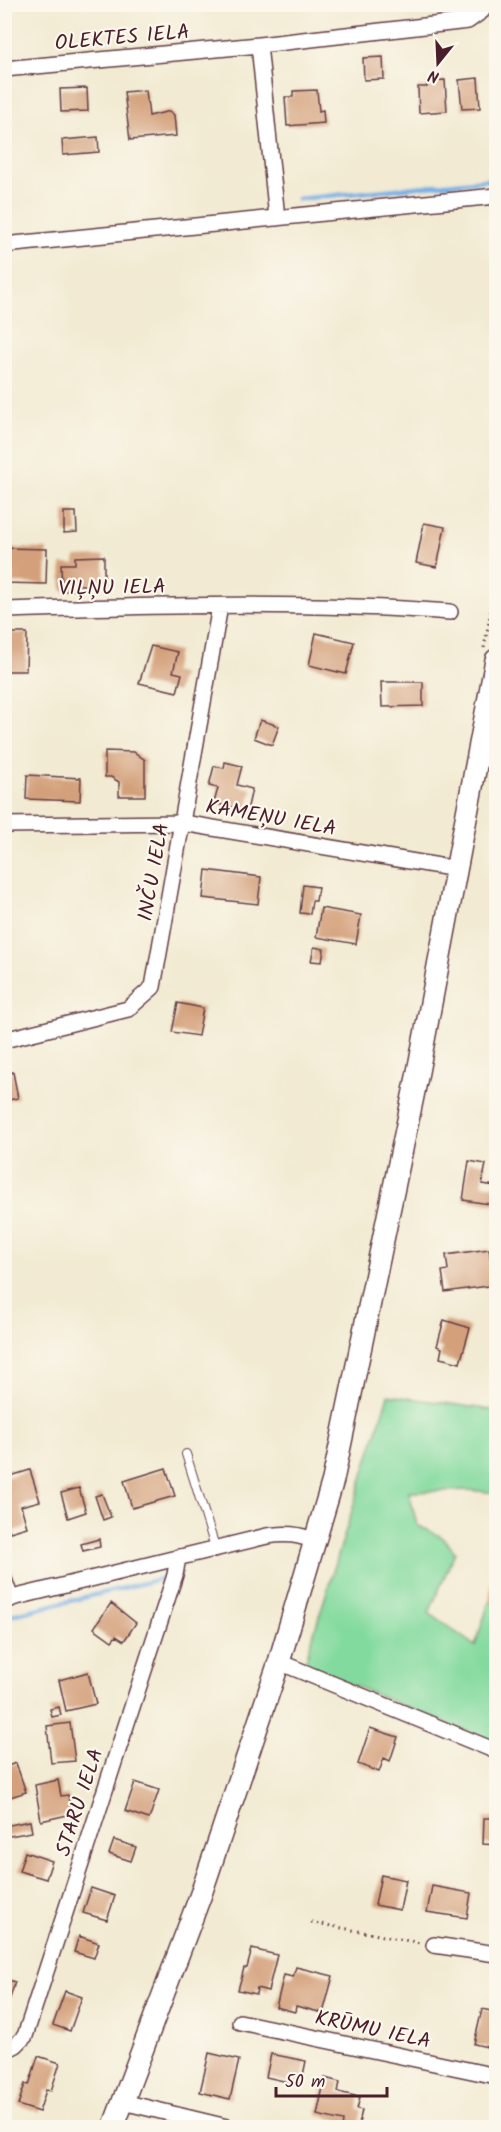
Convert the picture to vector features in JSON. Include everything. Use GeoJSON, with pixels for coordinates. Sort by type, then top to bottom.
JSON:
{"type":"FeatureCollection","features":[{"type":"Feature","properties":{"kind":"main road"},"geometry":{"type":"LineString","coordinates":[[114,2127],[197,1905],[279,1662],[333,1480],[417,1077],[457,869],[490,655]]}},
{"type":"Feature","properties":{"kind":"street","name":"OLEKTES IELA"},"geometry":{"type":"LineString","coordinates":[[4,69],[259,45],[468,21],[482,11],[487,4]]}},
{"type":"Feature","properties":{"kind":"street"},"geometry":{"type":"LineString","coordinates":[[259,45],[277,218]]}},
{"type":"Feature","properties":{"kind":"street"},"geometry":{"type":"LineString","coordinates":[[4,245],[496,196]]}},
{"type":"Feature","properties":{"kind":"street","name":"VIĻŅU IELA"},"geometry":{"type":"LineString","coordinates":[[4,610],[220,606],[408,609],[450,612]]}},
{"type":"Feature","properties":{"kind":"street","name":"INČU IELA"},"geometry":{"type":"LineString","coordinates":[[4,1040],[128,1009],[153,987],[220,606]]}},
{"type":"Feature","properties":{"kind":"street","name":"KAMEŅU IELA"},"geometry":{"type":"LineString","coordinates":[[4,825],[183,823],[457,869]]}},
{"type":"Feature","properties":{"kind":"street"},"geometry":{"type":"LineString","coordinates":[[4,1579],[8,1600],[215,1547],[287,1533],[315,1541]]}},
{"type":"Feature","properties":{"kind":"street","name":"STARU IELA"},"geometry":{"type":"LineString","coordinates":[[4,2051],[16,2045],[25,2036],[175,1575],[178,1557]]}},
{"type":"Feature","properties":{"kind":"street"},"geometry":{"type":"LineString","coordinates":[[279,1662],[496,1750]]}},
{"type":"Feature","properties":{"kind":"street"},"geometry":{"type":"LineString","coordinates":[[434,1945],[496,1954]]}},
{"type":"Feature","properties":{"kind":"street","name":"KRŪMU IELA"},"geometry":{"type":"LineString","coordinates":[[240,2022],[496,2076]]}},
{"type":"Feature","properties":{"kind":"street"},"geometry":{"type":"LineString","coordinates":[[123,2102],[231,2127]]}},
{"type":"Feature","properties":{"kind":"lane"},"geometry":{"type":"LineString","coordinates":[[186,1454],[215,1547]]}},
{"type":"Feature","properties":{"kind":"path"},"geometry":{"type":"LineString","coordinates":[[490,655],[496,584]]}},
{"type":"Feature","properties":{"kind":"path"},"geometry":{"type":"LineString","coordinates":[[311,1922],[434,1945]]}},
{"type":"Feature","properties":{"kind":"green space"},"geometry":{"type":"Polygon","coordinates":[[[388,1395],[496,1412],[496,1493],[468,1490],[409,1492],[417,1525],[442,1537],[455,1552],[429,1613],[475,1646],[489,1602],[496,1603],[496,1744],[304,1665],[388,1395]]]}},
{"type":"Feature","properties":{"kind":"building"},"geometry":{"type":"Polygon","coordinates":[[[383,57],[384,79],[364,80],[363,58],[383,57]]]}},
{"type":"Feature","properties":{"kind":"building"},"geometry":{"type":"Polygon","coordinates":[[[478,78],[480,108],[462,109],[459,80],[478,78]]]}},
{"type":"Feature","properties":{"kind":"building"},"geometry":{"type":"Polygon","coordinates":[[[445,80],[447,111],[419,113],[418,87],[427,87],[427,81],[445,80]]]}},
{"type":"Feature","properties":{"kind":"building"},"geometry":{"type":"Polygon","coordinates":[[[87,88],[88,111],[61,112],[60,89],[87,88]]]}},
{"type":"Feature","properties":{"kind":"building"},"geometry":{"type":"Polygon","coordinates":[[[146,90],[149,116],[170,111],[174,115],[176,136],[130,140],[124,92],[146,90]]]}},
{"type":"Feature","properties":{"kind":"building"},"geometry":{"type":"Polygon","coordinates":[[[317,90],[319,111],[323,110],[324,123],[287,126],[285,97],[293,97],[293,91],[317,90]]]}},
{"type":"Feature","properties":{"kind":"building"},"geometry":{"type":"Polygon","coordinates":[[[98,137],[99,152],[63,155],[62,140],[98,137]]]}},
{"type":"Feature","properties":{"kind":"building"},"geometry":{"type":"Polygon","coordinates":[[[64,512],[76,512],[77,532],[64,533],[64,512]]]}},
{"type":"Feature","properties":{"kind":"building"},"geometry":{"type":"Polygon","coordinates":[[[424,523],[445,527],[437,567],[416,563],[424,523]]]}},
{"type":"Feature","properties":{"kind":"building"},"geometry":{"type":"Polygon","coordinates":[[[4,548],[47,549],[46,584],[4,583],[4,548]]]}},
{"type":"Feature","properties":{"kind":"building"},"geometry":{"type":"Polygon","coordinates":[[[104,556],[104,585],[75,585],[76,590],[62,591],[61,564],[75,564],[75,557],[104,556]]]}},
{"type":"Feature","properties":{"kind":"building"},"geometry":{"type":"Polygon","coordinates":[[[4,633],[27,633],[26,671],[4,671],[4,633]]]}},
{"type":"Feature","properties":{"kind":"building"},"geometry":{"type":"Polygon","coordinates":[[[316,633],[354,642],[346,674],[309,665],[316,633]]]}},
{"type":"Feature","properties":{"kind":"building"},"geometry":{"type":"Polygon","coordinates":[[[151,646],[178,652],[173,672],[182,674],[177,692],[139,683],[151,646]]]}},
{"type":"Feature","properties":{"kind":"building"},"geometry":{"type":"Polygon","coordinates":[[[381,682],[423,682],[423,706],[382,707],[381,682]]]}},
{"type":"Feature","properties":{"kind":"building"},"geometry":{"type":"Polygon","coordinates":[[[260,720],[279,726],[272,745],[254,738],[260,720]]]}},
{"type":"Feature","properties":{"kind":"building"},"geometry":{"type":"Polygon","coordinates":[[[105,751],[134,752],[145,760],[145,796],[119,796],[119,782],[111,777],[105,777],[105,751]]]}},
{"type":"Feature","properties":{"kind":"building"},"geometry":{"type":"Polygon","coordinates":[[[225,762],[242,766],[237,785],[252,789],[247,811],[214,803],[218,788],[209,786],[214,766],[224,768],[225,762]]]}},
{"type":"Feature","properties":{"kind":"building"},"geometry":{"type":"Polygon","coordinates":[[[27,775],[81,778],[80,801],[26,799],[27,775]]]}},
{"type":"Feature","properties":{"kind":"building"},"geometry":{"type":"Polygon","coordinates":[[[206,870],[261,877],[258,904],[203,898],[206,870]]]}},
{"type":"Feature","properties":{"kind":"building"},"geometry":{"type":"Polygon","coordinates":[[[303,885],[318,887],[316,901],[312,901],[310,914],[300,913],[303,885]]]}},
{"type":"Feature","properties":{"kind":"building"},"geometry":{"type":"Polygon","coordinates":[[[321,908],[361,915],[356,944],[316,937],[321,908]]]}},
{"type":"Feature","properties":{"kind":"building"},"geometry":{"type":"Polygon","coordinates":[[[314,947],[324,949],[322,962],[311,961],[314,947]]]}},
{"type":"Feature","properties":{"kind":"building"},"geometry":{"type":"Polygon","coordinates":[[[178,1003],[203,1008],[198,1036],[172,1032],[178,1003]]]}},
{"type":"Feature","properties":{"kind":"building"},"geometry":{"type":"Polygon","coordinates":[[[13,1072],[18,1098],[4,1101],[4,1074],[13,1072]]]}},
{"type":"Feature","properties":{"kind":"building"},"geometry":{"type":"Polygon","coordinates":[[[469,1161],[486,1164],[482,1184],[496,1186],[496,1205],[463,1200],[469,1161]]]}},
{"type":"Feature","properties":{"kind":"building"},"geometry":{"type":"Polygon","coordinates":[[[489,1249],[495,1285],[445,1292],[442,1271],[448,1270],[446,1255],[489,1249]]]}},
{"type":"Feature","properties":{"kind":"building"},"geometry":{"type":"Polygon","coordinates":[[[444,1320],[470,1328],[460,1363],[440,1358],[442,1348],[437,1346],[444,1320]]]}},
{"type":"Feature","properties":{"kind":"building"},"geometry":{"type":"Polygon","coordinates":[[[166,1468],[175,1496],[132,1508],[124,1481],[166,1468]]]}},
{"type":"Feature","properties":{"kind":"building"},"geometry":{"type":"Polygon","coordinates":[[[30,1470],[40,1501],[21,1506],[27,1527],[10,1532],[4,1516],[4,1478],[30,1470]]]}},
{"type":"Feature","properties":{"kind":"building"},"geometry":{"type":"Polygon","coordinates":[[[79,1488],[86,1512],[68,1518],[61,1493],[79,1488]]]}},
{"type":"Feature","properties":{"kind":"building"},"geometry":{"type":"Polygon","coordinates":[[[102,1494],[111,1517],[103,1520],[95,1496],[102,1494]]]}},
{"type":"Feature","properties":{"kind":"building"},"geometry":{"type":"Polygon","coordinates":[[[99,1539],[100,1547],[83,1551],[81,1544],[99,1539]]]}},
{"type":"Feature","properties":{"kind":"building"},"geometry":{"type":"Polygon","coordinates":[[[491,1582],[496,1583],[496,1603],[489,1602],[491,1582]]]}},
{"type":"Feature","properties":{"kind":"building"},"geometry":{"type":"Polygon","coordinates":[[[111,1603],[136,1623],[124,1641],[116,1636],[112,1641],[94,1628],[111,1603]]]}},
{"type":"Feature","properties":{"kind":"building"},"geometry":{"type":"Polygon","coordinates":[[[88,1672],[96,1704],[66,1711],[59,1680],[88,1672]]]}},
{"type":"Feature","properties":{"kind":"building"},"geometry":{"type":"Polygon","coordinates":[[[59,1707],[61,1715],[52,1717],[50,1709],[59,1707]]]}},
{"type":"Feature","properties":{"kind":"building"},"geometry":{"type":"Polygon","coordinates":[[[70,1723],[75,1761],[51,1763],[47,1726],[70,1723]]]}},
{"type":"Feature","properties":{"kind":"building"},"geometry":{"type":"Polygon","coordinates":[[[370,1728],[398,1737],[390,1761],[384,1758],[379,1772],[358,1764],[370,1728]]]}},
{"type":"Feature","properties":{"kind":"building"},"geometry":{"type":"Polygon","coordinates":[[[16,1763],[26,1792],[4,1799],[4,1767],[16,1763]]]}},
{"type":"Feature","properties":{"kind":"building"},"geometry":{"type":"Polygon","coordinates":[[[58,1780],[61,1796],[68,1795],[72,1814],[41,1821],[35,1785],[58,1780]]]}},
{"type":"Feature","properties":{"kind":"building"},"geometry":{"type":"Polygon","coordinates":[[[135,1782],[159,1790],[149,1819],[125,1811],[135,1782]]]}},
{"type":"Feature","properties":{"kind":"building"},"geometry":{"type":"Polygon","coordinates":[[[484,1818],[496,1818],[496,1845],[483,1844],[484,1818]]]}},
{"type":"Feature","properties":{"kind":"building"},"geometry":{"type":"Polygon","coordinates":[[[30,1821],[32,1832],[4,1837],[4,1826],[30,1821]]]}},
{"type":"Feature","properties":{"kind":"building"},"geometry":{"type":"Polygon","coordinates":[[[114,1840],[136,1847],[131,1861],[109,1854],[114,1840]]]}},
{"type":"Feature","properties":{"kind":"building"},"geometry":{"type":"Polygon","coordinates":[[[25,1852],[52,1861],[46,1879],[19,1871],[25,1852]]]}},
{"type":"Feature","properties":{"kind":"building"},"geometry":{"type":"Polygon","coordinates":[[[381,1875],[406,1880],[400,1910],[375,1905],[381,1875]]]}},
{"type":"Feature","properties":{"kind":"building"},"geometry":{"type":"Polygon","coordinates":[[[432,1886],[471,1893],[467,1918],[427,1912],[432,1886]]]}},
{"type":"Feature","properties":{"kind":"building"},"geometry":{"type":"Polygon","coordinates":[[[91,1888],[115,1896],[107,1920],[83,1913],[91,1888]]]}},
{"type":"Feature","properties":{"kind":"building"},"geometry":{"type":"Polygon","coordinates":[[[79,1936],[99,1943],[94,1958],[74,1952],[79,1936]]]}},
{"type":"Feature","properties":{"kind":"building"},"geometry":{"type":"Polygon","coordinates":[[[252,1949],[277,1955],[268,1991],[257,1988],[256,1994],[238,1990],[252,1949]]]}},
{"type":"Feature","properties":{"kind":"building"},"geometry":{"type":"Polygon","coordinates":[[[296,1967],[333,1976],[323,2013],[296,2006],[295,2012],[276,2007],[284,1975],[293,1977],[296,1967]]]}},
{"type":"Feature","properties":{"kind":"building"},"geometry":{"type":"Polygon","coordinates":[[[5,1979],[15,1982],[9,2001],[5,1999],[5,1979]]]}},
{"type":"Feature","properties":{"kind":"building"},"geometry":{"type":"Polygon","coordinates":[[[65,1991],[82,1997],[70,2031],[53,2025],[65,1991]]]}},
{"type":"Feature","properties":{"kind":"building"},"geometry":{"type":"Polygon","coordinates":[[[482,2009],[496,2012],[496,2049],[474,2044],[482,2009]]]}},
{"type":"Feature","properties":{"kind":"building"},"geometry":{"type":"Polygon","coordinates":[[[209,2053],[239,2060],[230,2099],[200,2092],[209,2053]]]}},
{"type":"Feature","properties":{"kind":"building"},"geometry":{"type":"Polygon","coordinates":[[[271,2054],[306,2061],[301,2085],[266,2077],[271,2054]]]}},
{"type":"Feature","properties":{"kind":"building"},"geometry":{"type":"Polygon","coordinates":[[[38,2056],[60,2063],[51,2091],[46,2090],[39,2112],[18,2105],[25,2084],[29,2085],[38,2056]]]}},
{"type":"Feature","properties":{"kind":"building"},"geometry":{"type":"Polygon","coordinates":[[[325,2078],[340,2082],[338,2092],[360,2097],[357,2109],[362,2110],[358,2128],[342,2128],[343,2121],[317,2115],[325,2078]]]}},
{"type":"Feature","properties":{"kind":"waterway"},"geometry":{"type":"LineString","coordinates":[[298,199],[496,179]]}},
{"type":"Feature","properties":{"kind":"waterway"},"geometry":{"type":"LineString","coordinates":[[4,1617],[164,1578]]}}]}
